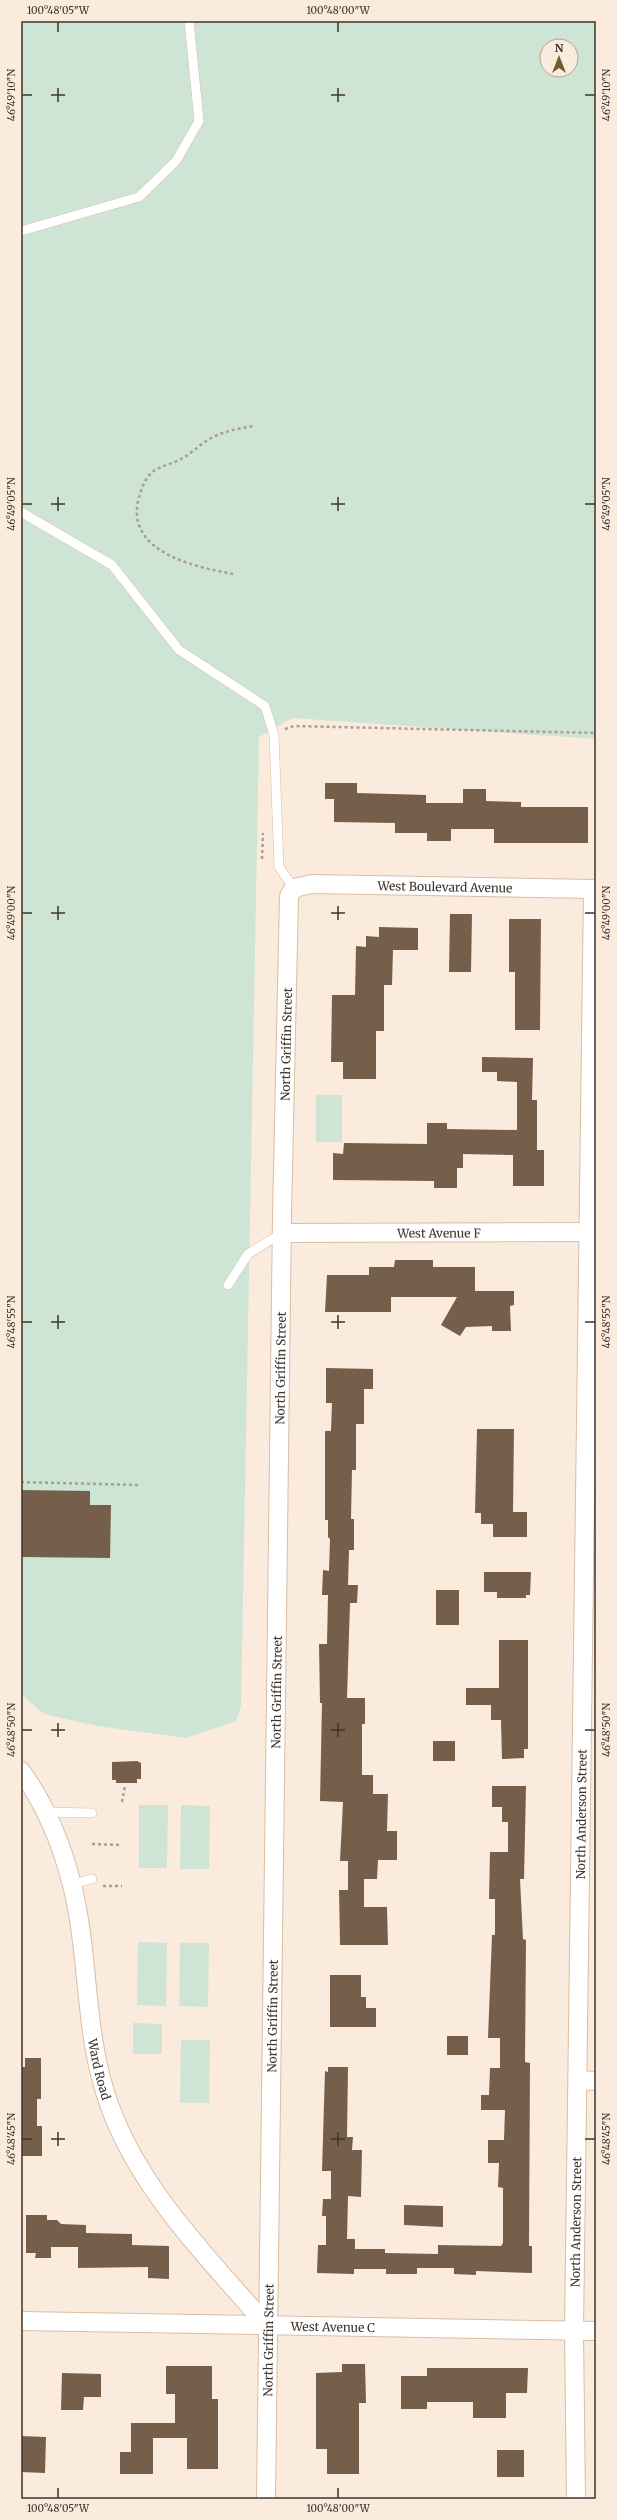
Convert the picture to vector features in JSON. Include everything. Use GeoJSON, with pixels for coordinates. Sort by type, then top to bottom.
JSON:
{"type":"FeatureCollection","features":[{"type":"Feature","properties":{"kind":"street","name":"West Boulevard Avenue"},"geometry":{"type":"LineString","coordinates":[[294,888],[314,884],[595,889]]}},
{"type":"Feature","properties":{"kind":"street","name":"North Griffin Street"},"geometry":{"type":"LineString","coordinates":[[266,2499],[287,906],[289,896],[294,888]]}},
{"type":"Feature","properties":{"kind":"street","name":"North Anderson Street"},"geometry":{"type":"LineString","coordinates":[[576,2499],[574,2331],[587,2081],[595,889]]}},
{"type":"Feature","properties":{"kind":"street","name":"West Avenue F"},"geometry":{"type":"LineString","coordinates":[[282,1233],[593,1232]]}},
{"type":"Feature","properties":{"kind":"street","name":"Ward Road"},"geometry":{"type":"LineString","coordinates":[[21,1771],[35,1791],[45,1812],[72,1884],[97,2062],[104,2091],[120,2131],[140,2169],[166,2206],[268,2327]]}},
{"type":"Feature","properties":{"kind":"street","name":"West Avenue C"},"geometry":{"type":"LineString","coordinates":[[21,2321],[268,2327],[596,2331]]}},
{"type":"Feature","properties":{"kind":"lane"},"geometry":{"type":"LineString","coordinates":[[21,232],[139,197],[176,161],[199,121],[189,21]]}},
{"type":"Feature","properties":{"kind":"lane"},"geometry":{"type":"LineString","coordinates":[[21,512],[112,565],[179,650],[265,706],[274,735],[279,867],[294,888]]}},
{"type":"Feature","properties":{"kind":"lane"},"geometry":{"type":"LineString","coordinates":[[228,1285],[248,1254],[282,1233]]}},
{"type":"Feature","properties":{"kind":"lane"},"geometry":{"type":"LineString","coordinates":[[45,1812],[92,1813]]}},
{"type":"Feature","properties":{"kind":"lane"},"geometry":{"type":"LineString","coordinates":[[72,1884],[92,1880]]}},
{"type":"Feature","properties":{"kind":"path"},"geometry":{"type":"LineString","coordinates":[[233,574],[194,567],[162,552],[144,534],[136,512],[142,486],[155,470],[175,463],[212,437],[228,431],[254,426]]}},
{"type":"Feature","properties":{"kind":"path"},"geometry":{"type":"LineString","coordinates":[[281,731],[294,726],[596,733]]}},
{"type":"Feature","properties":{"kind":"path"},"geometry":{"type":"LineString","coordinates":[[21,1482],[138,1485]]}},
{"type":"Feature","properties":{"kind":"path"},"geometry":{"type":"LineString","coordinates":[[122,1802],[125,1786]]}},
{"type":"Feature","properties":{"kind":"path"},"geometry":{"type":"LineString","coordinates":[[92,1844],[122,1845]]}},
{"type":"Feature","properties":{"kind":"path"},"geometry":{"type":"LineString","coordinates":[[92,1880],[101,1886],[122,1886]]}},
{"type":"Feature","properties":{"kind":"green space"},"geometry":{"type":"Polygon","coordinates":[[[21,21],[596,21],[596,739],[292,718],[259,737],[241,1706],[236,1721],[186,1738],[97,1726],[44,1714],[21,1694],[21,21]]]}},
{"type":"Feature","properties":{"kind":"green space"},"geometry":{"type":"Polygon","coordinates":[[[316,1095],[342,1095],[342,1142],[316,1142],[316,1095]]]}},
{"type":"Feature","properties":{"kind":"green space"},"geometry":{"type":"Polygon","coordinates":[[[139,1805],[168,1805],[167,1868],[139,1868],[139,1805]]]}},
{"type":"Feature","properties":{"kind":"green space"},"geometry":{"type":"Polygon","coordinates":[[[181,1805],[210,1806],[209,1869],[180,1869],[181,1805]]]}},
{"type":"Feature","properties":{"kind":"green space"},"geometry":{"type":"Polygon","coordinates":[[[138,1942],[167,1943],[166,2006],[137,2005],[138,1942]]]}},
{"type":"Feature","properties":{"kind":"green space"},"geometry":{"type":"Polygon","coordinates":[[[180,1943],[209,1943],[208,2007],[179,2006],[180,1943]]]}},
{"type":"Feature","properties":{"kind":"green space"},"geometry":{"type":"Polygon","coordinates":[[[133,2023],[162,2024],[162,2054],[133,2054],[133,2023]]]}},
{"type":"Feature","properties":{"kind":"green space"},"geometry":{"type":"Polygon","coordinates":[[[181,2040],[210,2040],[209,2103],[180,2103],[181,2040]]]}},
{"type":"Feature","properties":{"kind":"building"},"geometry":{"type":"Polygon","coordinates":[[[325,783],[357,783],[357,793],[426,795],[426,803],[463,803],[463,789],[486,789],[486,801],[521,802],[521,807],[588,807],[588,843],[494,843],[494,829],[451,829],[451,841],[427,841],[427,833],[395,833],[395,823],[334,822],[334,799],[325,799],[325,783]]]}},
{"type":"Feature","properties":{"kind":"building"},"geometry":{"type":"Polygon","coordinates":[[[450,914],[472,914],[471,972],[449,972],[450,914]]]}},
{"type":"Feature","properties":{"kind":"building"},"geometry":{"type":"Polygon","coordinates":[[[509,919],[541,919],[540,1030],[515,1030],[515,972],[509,972],[509,919]]]}},
{"type":"Feature","properties":{"kind":"building"},"geometry":{"type":"Polygon","coordinates":[[[379,927],[418,928],[418,950],[393,950],[392,985],[384,985],[384,1031],[376,1031],[376,1079],[343,1079],[343,1062],[331,1062],[332,995],[355,995],[356,946],[366,947],[366,936],[379,937],[379,927]]]}},
{"type":"Feature","properties":{"kind":"building"},"geometry":{"type":"Polygon","coordinates":[[[482,1057],[533,1058],[532,1100],[537,1100],[537,1150],[544,1150],[544,1186],[513,1186],[513,1155],[463,1154],[463,1168],[457,1168],[457,1188],[434,1188],[434,1181],[333,1180],[333,1153],[343,1154],[344,1143],[427,1144],[427,1123],[447,1123],[447,1129],[517,1130],[517,1082],[497,1081],[497,1072],[482,1072],[482,1057]]]}},
{"type":"Feature","properties":{"kind":"building"},"geometry":{"type":"Polygon","coordinates":[[[395,1260],[433,1260],[433,1267],[475,1267],[475,1291],[514,1291],[514,1305],[510,1306],[511,1331],[492,1331],[492,1326],[466,1327],[460,1336],[441,1325],[457,1297],[391,1297],[391,1312],[325,1312],[327,1275],[369,1275],[369,1267],[394,1267],[395,1260]]]}},
{"type":"Feature","properties":{"kind":"building"},"geometry":{"type":"Polygon","coordinates":[[[326,1368],[373,1369],[373,1389],[364,1389],[364,1424],[356,1424],[356,1470],[352,1470],[351,1519],[354,1519],[354,1550],[349,1550],[348,1585],[358,1585],[357,1603],[350,1603],[347,1698],[365,1698],[365,1724],[362,1724],[362,1775],[373,1775],[373,1794],[388,1794],[387,1831],[397,1831],[397,1860],[378,1860],[377,1879],[364,1879],[364,1907],[387,1907],[388,1945],[340,1945],[339,1890],[348,1890],[348,1861],[340,1861],[343,1802],[320,1801],[322,1703],[320,1703],[319,1644],[327,1644],[328,1595],[322,1595],[323,1570],[329,1571],[330,1539],[328,1537],[328,1520],[325,1520],[325,1431],[331,1431],[332,1403],[326,1403],[326,1368]]]}},
{"type":"Feature","properties":{"kind":"building"},"geometry":{"type":"Polygon","coordinates":[[[477,1429],[514,1429],[513,1512],[527,1512],[527,1537],[493,1537],[493,1524],[481,1524],[481,1513],[475,1513],[477,1429]]]}},
{"type":"Feature","properties":{"kind":"building"},"geometry":{"type":"Polygon","coordinates":[[[21,1490],[90,1491],[90,1505],[111,1505],[110,1558],[21,1557],[21,1490]]]}},
{"type":"Feature","properties":{"kind":"building"},"geometry":{"type":"Polygon","coordinates":[[[484,1572],[531,1572],[530,1595],[526,1595],[526,1598],[497,1598],[497,1592],[484,1592],[484,1572]]]}},
{"type":"Feature","properties":{"kind":"building"},"geometry":{"type":"Polygon","coordinates":[[[436,1590],[459,1590],[459,1625],[436,1625],[436,1590]]]}},
{"type":"Feature","properties":{"kind":"building"},"geometry":{"type":"Polygon","coordinates":[[[499,1640],[528,1640],[528,1749],[524,1749],[524,1758],[502,1759],[501,1720],[491,1720],[491,1705],[466,1705],[466,1688],[499,1688],[499,1640]]]}},
{"type":"Feature","properties":{"kind":"building"},"geometry":{"type":"Polygon","coordinates":[[[433,1741],[455,1741],[455,1761],[433,1761],[433,1741]]]}},
{"type":"Feature","properties":{"kind":"building"},"geometry":{"type":"Polygon","coordinates":[[[137,1761],[141,1763],[141,1779],[137,1779],[137,1783],[116,1783],[116,1780],[112,1780],[112,1762],[137,1761]]]}},
{"type":"Feature","properties":{"kind":"building"},"geometry":{"type":"Polygon","coordinates":[[[492,1786],[526,1786],[524,1879],[520,1879],[523,1939],[526,1940],[525,2062],[530,2063],[529,2246],[532,2246],[532,2273],[476,2271],[476,2275],[454,2274],[454,2268],[417,2268],[417,2274],[386,2274],[386,2269],[354,2269],[354,2274],[317,2273],[318,2245],[326,2245],[326,2216],[322,2216],[323,2199],[331,2199],[331,2171],[322,2171],[325,2071],[328,2072],[328,2067],[348,2067],[347,2137],[353,2137],[352,2150],[362,2150],[361,2197],[348,2196],[347,2239],[355,2239],[355,2249],[385,2249],[385,2253],[438,2254],[438,2245],[501,2246],[503,2243],[503,2188],[498,2187],[499,2163],[488,2163],[488,2140],[504,2140],[505,2110],[481,2110],[481,2095],[489,2095],[490,2068],[500,2068],[500,2038],[488,2038],[492,1935],[495,1935],[495,1899],[489,1899],[490,1852],[508,1852],[508,1822],[502,1822],[502,1807],[492,1807],[492,1786]]]}},
{"type":"Feature","properties":{"kind":"building"},"geometry":{"type":"Polygon","coordinates":[[[330,1975],[361,1975],[361,1997],[366,1997],[366,2008],[376,2008],[376,2027],[330,2027],[330,1975]]]}},
{"type":"Feature","properties":{"kind":"building"},"geometry":{"type":"Polygon","coordinates":[[[447,2036],[468,2036],[468,2055],[447,2055],[447,2036]]]}},
{"type":"Feature","properties":{"kind":"building"},"geometry":{"type":"Polygon","coordinates":[[[25,2058],[41,2058],[41,2099],[37,2099],[37,2126],[42,2126],[42,2156],[21,2156],[21,2067],[25,2067],[25,2058]]]}},
{"type":"Feature","properties":{"kind":"building"},"geometry":{"type":"Polygon","coordinates":[[[404,2205],[443,2206],[443,2227],[404,2225],[404,2205]]]}},
{"type":"Feature","properties":{"kind":"building"},"geometry":{"type":"Polygon","coordinates":[[[26,2215],[47,2215],[47,2220],[57,2220],[61,2224],[86,2225],[86,2233],[132,2234],[132,2245],[169,2246],[169,2279],[148,2278],[148,2267],[78,2268],[78,2247],[51,2247],[51,2258],[35,2258],[36,2253],[26,2253],[26,2215]]]}},
{"type":"Feature","properties":{"kind":"building"},"geometry":{"type":"Polygon","coordinates":[[[342,2364],[365,2364],[366,2403],[359,2403],[359,2474],[327,2474],[327,2449],[316,2449],[316,2373],[342,2372],[342,2364]]]}},
{"type":"Feature","properties":{"kind":"building"},"geometry":{"type":"Polygon","coordinates":[[[166,2366],[212,2366],[212,2399],[218,2399],[218,2469],[187,2469],[187,2438],[153,2438],[153,2474],[120,2474],[120,2452],[131,2452],[131,2423],[175,2423],[175,2394],[166,2394],[166,2366]]]}},
{"type":"Feature","properties":{"kind":"building"},"geometry":{"type":"Polygon","coordinates":[[[427,2368],[528,2368],[527,2393],[506,2393],[506,2418],[473,2418],[473,2402],[427,2402],[427,2409],[401,2409],[401,2376],[427,2376],[427,2368]]]}},
{"type":"Feature","properties":{"kind":"building"},"geometry":{"type":"Polygon","coordinates":[[[62,2373],[101,2374],[101,2397],[84,2397],[83,2410],[61,2410],[62,2373]]]}},
{"type":"Feature","properties":{"kind":"building"},"geometry":{"type":"Polygon","coordinates":[[[21,2436],[46,2437],[45,2473],[21,2472],[21,2436]]]}},
{"type":"Feature","properties":{"kind":"building"},"geometry":{"type":"Polygon","coordinates":[[[497,2450],[524,2450],[524,2477],[497,2477],[497,2450]]]}}]}
